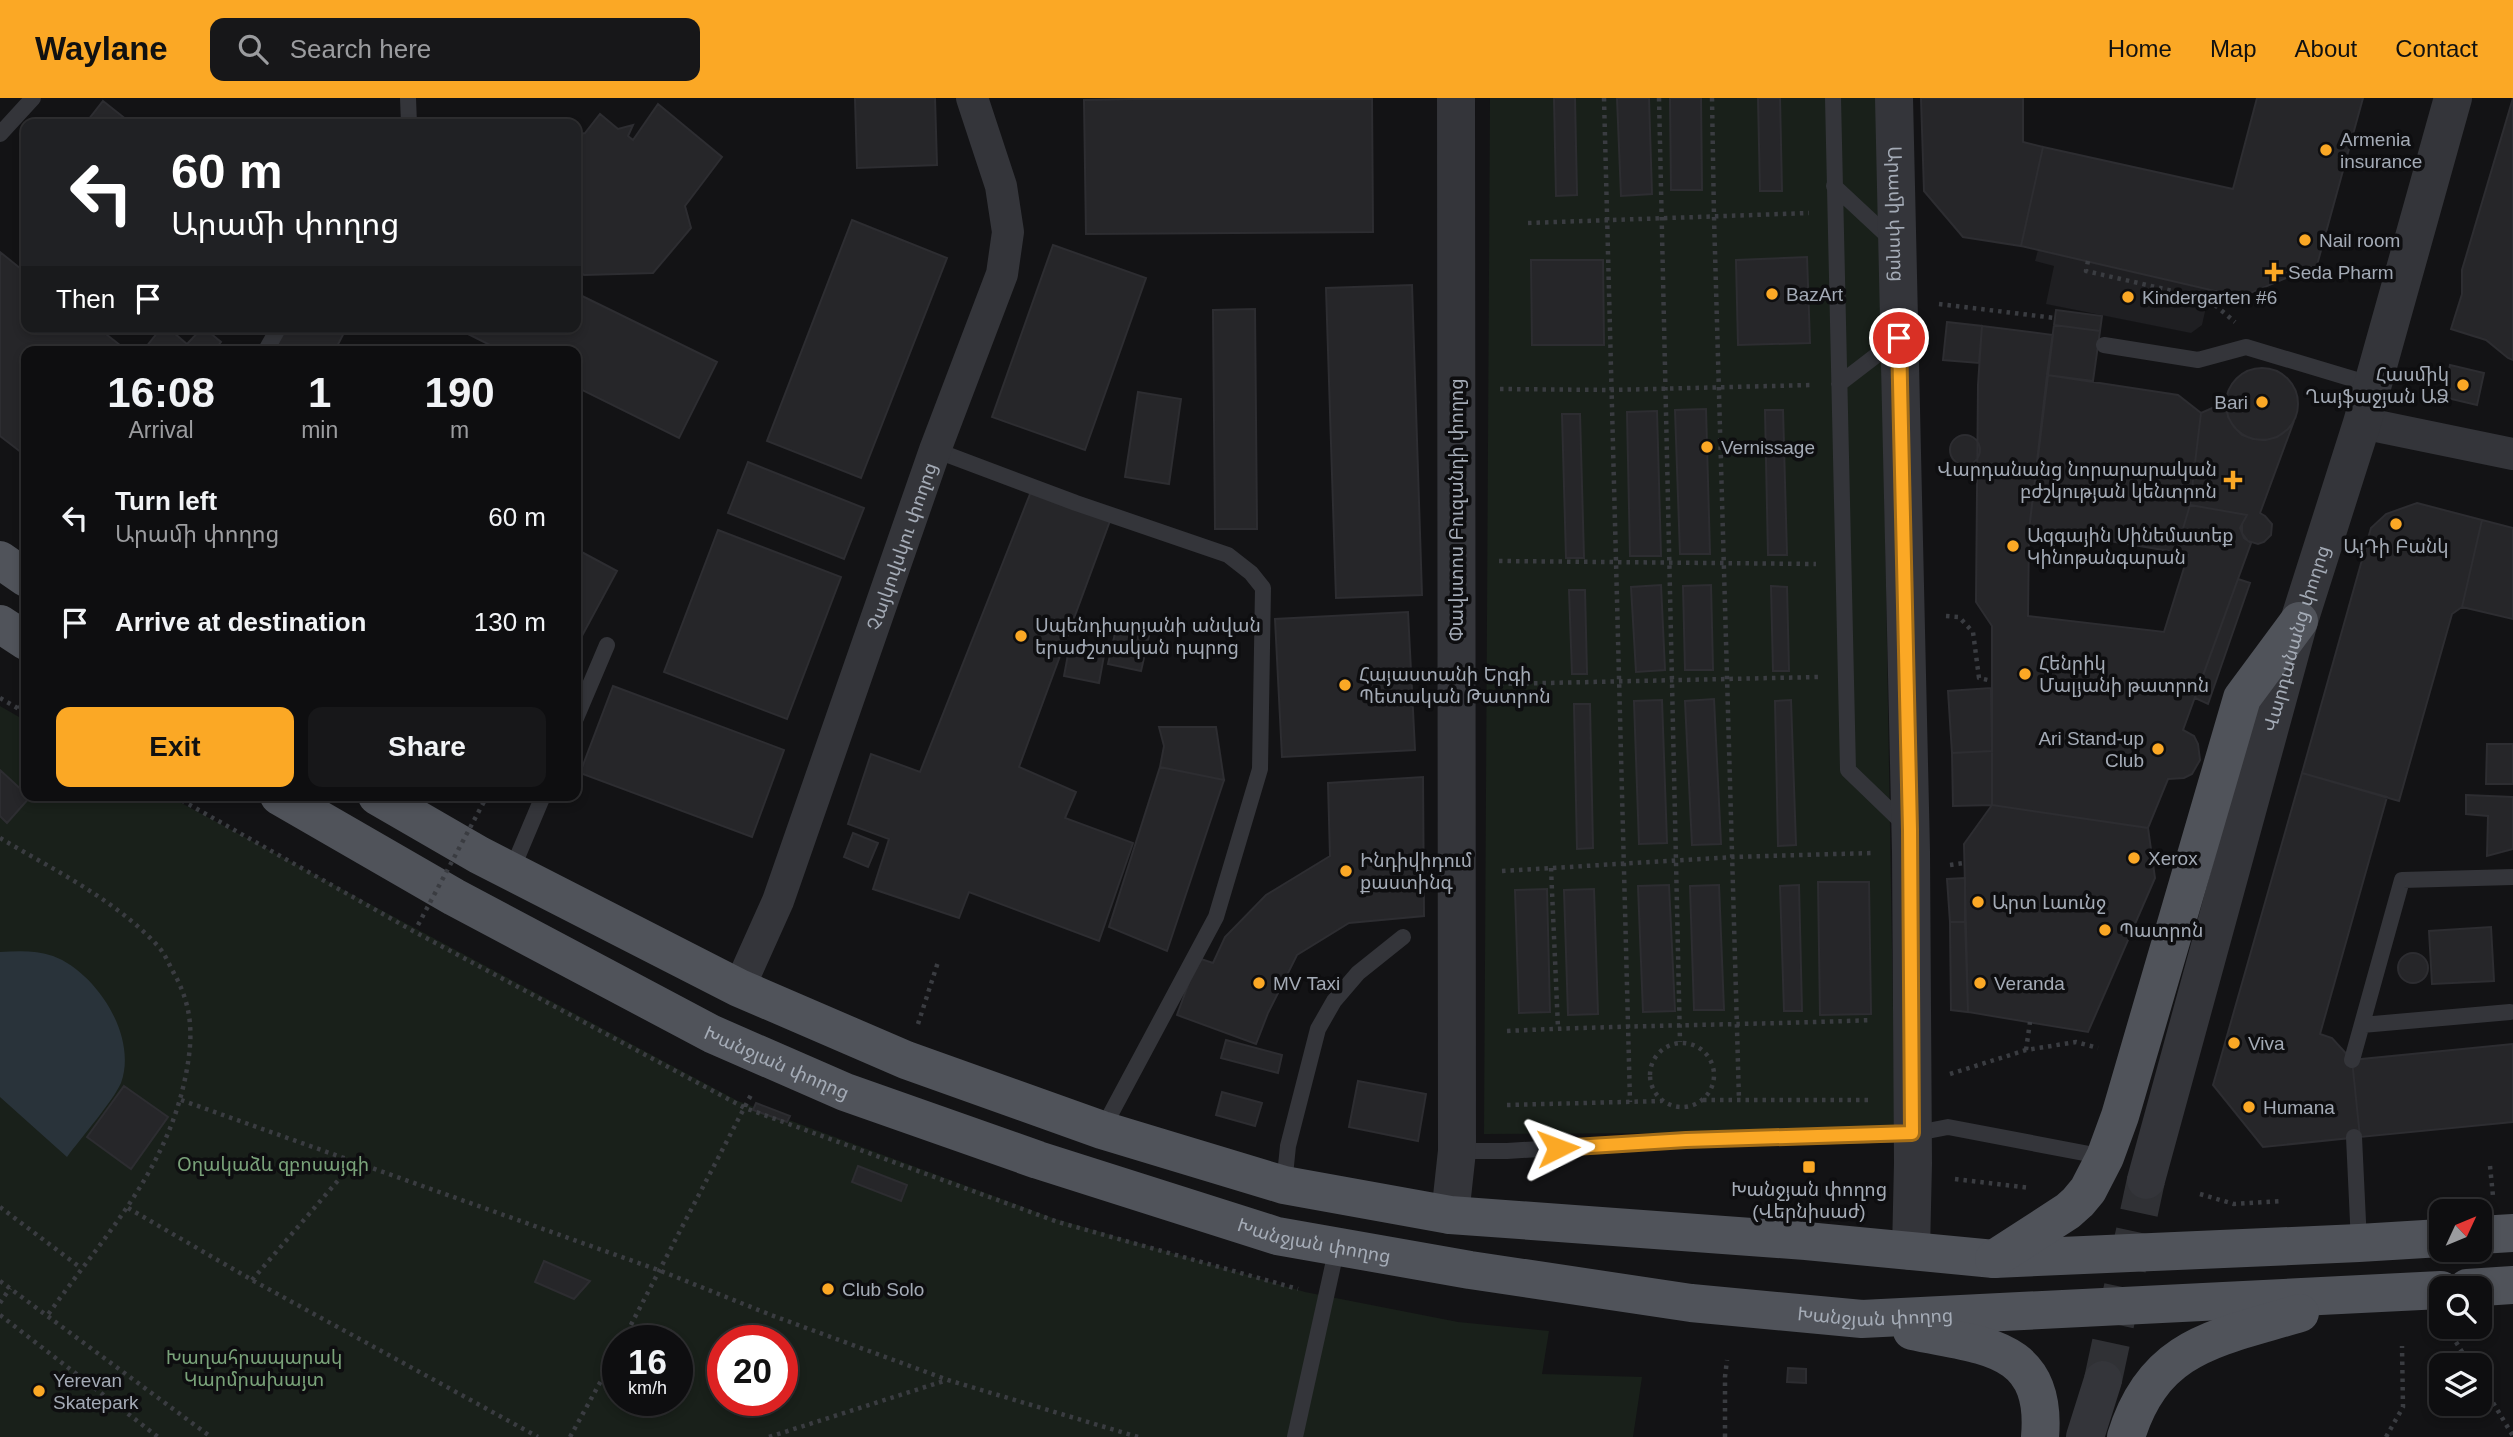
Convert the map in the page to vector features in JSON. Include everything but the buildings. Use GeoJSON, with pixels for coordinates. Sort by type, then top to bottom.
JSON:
{"type":"FeatureCollection","features":[{"type":"Feature","properties":{"kind":"main road"},"geometry":{"type":"LineString","coordinates":[[0,560],[21,575]]}},
{"type":"Feature","properties":{"kind":"main road"},"geometry":{"type":"LineString","coordinates":[[1994,1259],[2068,1211],[2088,1190],[2105,1157],[2120,1116],[2242,698],[2299,621]]}},
{"type":"Feature","properties":{"kind":"main road"},"geometry":{"type":"LineString","coordinates":[[0,624],[21,638]]}},
{"type":"Feature","properties":{"kind":"main road","name":"Խանջյան փողոց"},"geometry":{"type":"LineString","coordinates":[[288,801],[466,904],[712,1034],[845,1093],[1038,1160],[1277,1236],[1471,1270],[1691,1303],[1862,1319],[2429,1291]]}},
{"type":"Feature","properties":{"kind":"main road"},"geometry":{"type":"LineString","coordinates":[[386,801],[511,872],[739,988],[906,1060],[1102,1130],[1284,1185],[1450,1216],[1806,1241],[1994,1259],[2429,1239]]}},
{"type":"Feature","properties":{"kind":"main road"},"geometry":{"type":"LineString","coordinates":[[2492,1234],[2513,1233]]}},
{"type":"Feature","properties":{"kind":"main road"},"geometry":{"type":"LineString","coordinates":[[2492,1286],[2513,1285]]}},
{"type":"Feature","properties":{"kind":"main road"},"geometry":{"type":"LineString","coordinates":[[2126,1437],[2133,1414],[2165,1367],[2204,1342],[2356,1296]]}},
{"type":"Feature","properties":{"kind":"main road"},"geometry":{"type":"LineString","coordinates":[[1862,1319],[1998,1350],[2021,1363],[2038,1400],[2040,1437]]}},
{"type":"Feature","properties":{"kind":"street","name":"Չայկովսկու փողոց"},"geometry":{"type":"LineString","coordinates":[[739,988],[778,901],[935,450],[1002,274],[1008,232],[1001,186],[972,98]]}},
{"type":"Feature","properties":{"kind":"street","name":"Փավստոս Բուզանդի փողոց"},"geometry":{"type":"LineString","coordinates":[[1450,1216],[1457,1151],[1456,98]]}},
{"type":"Feature","properties":{"kind":"street","name":"Արամի փողոց"},"geometry":{"type":"LineString","coordinates":[[1894,98],[1910,841],[1911,1251]]}},
{"type":"Feature","properties":{"kind":"street","name":"Վարդանանց փողոց"},"geometry":{"type":"LineString","coordinates":[[2146,1181],[2299,621],[2362,424],[2453,98]]}},
{"type":"Feature","properties":{"kind":"street"},"geometry":{"type":"LineString","coordinates":[[2362,424],[2513,454]]}},
{"type":"Feature","properties":{"kind":"street"},"geometry":{"type":"LineString","coordinates":[[2085,1437],[2103,1380]]}},
{"type":"Feature","properties":{"kind":"lane"},"geometry":{"type":"LineString","coordinates":[[0,134],[33,98]]}},
{"type":"Feature","properties":{"kind":"lane"},"geometry":{"type":"LineString","coordinates":[[408,98],[409,119]]}},
{"type":"Feature","properties":{"kind":"lane"},"geometry":{"type":"LineString","coordinates":[[1833,98],[1848,770],[1910,841]]}},
{"type":"Feature","properties":{"kind":"lane"},"geometry":{"type":"LineString","coordinates":[[1834,186],[1897,245]]}},
{"type":"Feature","properties":{"kind":"lane"},"geometry":{"type":"LineString","coordinates":[[1839,384],[1899,338]]}},
{"type":"Feature","properties":{"kind":"lane"},"geometry":{"type":"LineString","coordinates":[[2104,345],[2198,360],[2246,348],[2373,385]]}},
{"type":"Feature","properties":{"kind":"lane"},"geometry":{"type":"LineString","coordinates":[[935,450],[1076,503],[1228,555],[1251,573],[1263,587],[1261,769],[1216,917],[1102,1130]]}},
{"type":"Feature","properties":{"kind":"lane"},"geometry":{"type":"LineString","coordinates":[[581,706],[607,645]]}},
{"type":"Feature","properties":{"kind":"lane"},"geometry":{"type":"LineString","coordinates":[[511,872],[541,801]]}},
{"type":"Feature","properties":{"kind":"lane"},"geometry":{"type":"LineString","coordinates":[[2352,1059],[2402,880],[2513,877]]}},
{"type":"Feature","properties":{"kind":"lane"},"geometry":{"type":"LineString","coordinates":[[1284,1185],[1288,1146],[1318,1029],[1334,1001],[1358,973],[1403,937]]}},
{"type":"Feature","properties":{"kind":"lane"},"geometry":{"type":"LineString","coordinates":[[2362,1025],[2510,1012]]}},
{"type":"Feature","properties":{"kind":"lane"},"geometry":{"type":"LineString","coordinates":[[1457,1151],[1507,1151],[1686,1140],[1912,1117],[1948,1128],[2105,1157]]}},
{"type":"Feature","properties":{"kind":"lane"},"geometry":{"type":"LineString","coordinates":[[2354,1138],[2359,1243]]}},
{"type":"Feature","properties":{"kind":"lane"},"geometry":{"type":"LineString","coordinates":[[1295,1437],[1337,1247]]}},
{"type":"Feature","properties":{"kind":"path"},"geometry":{"type":"LineString","coordinates":[[1604,98],[1630,1102]]}},
{"type":"Feature","properties":{"kind":"path"},"geometry":{"type":"LineString","coordinates":[[1659,98],[1680,1042]]}},
{"type":"Feature","properties":{"kind":"path"},"geometry":{"type":"LineString","coordinates":[[1712,98],[1739,1100]]}},
{"type":"Feature","properties":{"kind":"path"},"geometry":{"type":"LineString","coordinates":[[1528,223],[1834,212]]}},
{"type":"Feature","properties":{"kind":"path"},"geometry":{"type":"LineString","coordinates":[[2088,261],[2086,271],[2208,299],[2243,329]]}},
{"type":"Feature","properties":{"kind":"path"},"geometry":{"type":"LineString","coordinates":[[1934,303],[2055,317]]}},
{"type":"Feature","properties":{"kind":"path"},"geometry":{"type":"LineString","coordinates":[[1500,389],[1612,390],[1839,384]]}},
{"type":"Feature","properties":{"kind":"path"},"geometry":{"type":"LineString","coordinates":[[1499,561],[1843,565]]}},
{"type":"Feature","properties":{"kind":"path"},"geometry":{"type":"LineString","coordinates":[[1959,617],[1973,632],[1979,678],[1992,681]]}},
{"type":"Feature","properties":{"kind":"path"},"geometry":{"type":"LineString","coordinates":[[1500,684],[1728,681],[1845,676]]}},
{"type":"Feature","properties":{"kind":"path"},"geometry":{"type":"LineString","coordinates":[[0,698],[19,709],[21,706]]}},
{"type":"Feature","properties":{"kind":"path"},"geometry":{"type":"LineString","coordinates":[[183,801],[413,931],[745,1108],[1058,1222],[1326,1297]]}},
{"type":"Feature","properties":{"kind":"path"},"geometry":{"type":"LineString","coordinates":[[418,925],[484,801]]}},
{"type":"Feature","properties":{"kind":"path"},"geometry":{"type":"LineString","coordinates":[[0,838],[114,907],[159,947],[187,998],[192,1043],[181,1100],[159,1157],[128,1208],[47,1315]]}},
{"type":"Feature","properties":{"kind":"path"},"geometry":{"type":"LineString","coordinates":[[1503,872],[1733,857],[1910,841]]}},
{"type":"Feature","properties":{"kind":"path"},"geometry":{"type":"LineString","coordinates":[[1551,869],[1558,1029]]}},
{"type":"Feature","properties":{"kind":"path"},"geometry":{"type":"LineString","coordinates":[[906,1060],[938,962]]}},
{"type":"Feature","properties":{"kind":"path"},"geometry":{"type":"LineString","coordinates":[[1507,1031],[1629,1025],[1738,1026],[1912,1018]]}},
{"type":"Feature","properties":{"kind":"path"},"geometry":{"type":"LineString","coordinates":[[2026,1050],[2030,1022]]}},
{"type":"Feature","properties":{"kind":"path"},"geometry":{"type":"LineString","coordinates":[[1680,1042],[1698,1047],[1712,1063],[1714,1072],[1713,1083],[1703,1100],[1684,1107],[1673,1106],[1655,1093],[1650,1072],[1659,1053],[1680,1042]]}},
{"type":"Feature","properties":{"kind":"path"},"geometry":{"type":"LineString","coordinates":[[1703,1100],[1739,1100],[1912,1117],[1944,1076],[2026,1050],[2076,1042],[2102,1049]]}},
{"type":"Feature","properties":{"kind":"path"},"geometry":{"type":"LineString","coordinates":[[631,1325],[769,1058]]}},
{"type":"Feature","properties":{"kind":"path"},"geometry":{"type":"LineString","coordinates":[[181,1100],[661,1271],[948,1380],[1138,1437]]}},
{"type":"Feature","properties":{"kind":"path"},"geometry":{"type":"LineString","coordinates":[[1507,1105],[1663,1101]]}},
{"type":"Feature","properties":{"kind":"path"},"geometry":{"type":"LineString","coordinates":[[891,1161],[895,1151]]}},
{"type":"Feature","properties":{"kind":"path"},"geometry":{"type":"LineString","coordinates":[[252,1280],[354,1163]]}},
{"type":"Feature","properties":{"kind":"path"},"geometry":{"type":"LineString","coordinates":[[1955,1179],[2035,1189]]}},
{"type":"Feature","properties":{"kind":"path"},"geometry":{"type":"LineString","coordinates":[[2200,1194],[2234,1204],[2283,1201]]}},
{"type":"Feature","properties":{"kind":"path"},"geometry":{"type":"LineString","coordinates":[[1026,1210],[1029,1199]]}},
{"type":"Feature","properties":{"kind":"path"},"geometry":{"type":"LineString","coordinates":[[0,1207],[81,1268]]}},
{"type":"Feature","properties":{"kind":"path"},"geometry":{"type":"LineString","coordinates":[[128,1208],[252,1280],[538,1437]]}},
{"type":"Feature","properties":{"kind":"path"},"geometry":{"type":"LineString","coordinates":[[1058,1222],[1061,1210]]}},
{"type":"Feature","properties":{"kind":"path"},"geometry":{"type":"LineString","coordinates":[[1082,1229],[1084,1216]]}},
{"type":"Feature","properties":{"kind":"path"},"geometry":{"type":"LineString","coordinates":[[0,1281],[211,1437]]}},
{"type":"Feature","properties":{"kind":"path"},"geometry":{"type":"LineString","coordinates":[[0,1303],[10,1288]]}},
{"type":"Feature","properties":{"kind":"path"},"geometry":{"type":"LineString","coordinates":[[0,1315],[158,1437]]}},
{"type":"Feature","properties":{"kind":"path"},"geometry":{"type":"LineString","coordinates":[[2456,1342],[2463,1353]]}},
{"type":"Feature","properties":{"kind":"path"},"geometry":{"type":"LineString","coordinates":[[2386,1437],[2403,1407],[2402,1346]]}},
{"type":"Feature","properties":{"kind":"path"},"geometry":{"type":"LineString","coordinates":[[1725,1437],[1727,1360]]}},
{"type":"Feature","properties":{"kind":"path"},"geometry":{"type":"LineString","coordinates":[[570,1437],[602,1379]]}},
{"type":"Feature","properties":{"kind":"path"},"geometry":{"type":"LineString","coordinates":[[769,1437],[948,1380]]}},
{"type":"Feature","properties":{"kind":"path"},"geometry":{"type":"LineString","coordinates":[[2492,1401],[2513,1436]]}},
{"type":"Feature","properties":{"kind":"shaded area","name":"Kindergarten #6"},"geometry":{"type":"Polygon","coordinates":[[[2038,250],[2210,289],[2202,325],[2191,333],[2046,304],[2054,266],[2035,261],[2038,250]]]}},
{"type":"Feature","properties":{"kind":"shaded area"},"geometry":{"type":"Polygon","coordinates":[[[0,952],[40,953],[69,964],[98,991],[118,1026],[124,1046],[125,1065],[121,1083],[67,1157],[0,1097],[0,952]]]}},
{"type":"Feature","properties":{"kind":"green space","name":"Vernissage"},"geometry":{"type":"Polygon","coordinates":[[[1490,98],[1878,98],[1895,1132],[1484,1134],[1490,98]]]}},
{"type":"Feature","properties":{"kind":"green space","name":"Օղակաձև զբոսայգի"},"geometry":{"type":"Polygon","coordinates":[[[0,706],[21,718],[21,801],[177,801],[738,1101],[1053,1218],[1305,1292],[1458,1322],[1549,1331],[1542,1374],[1642,1377],[1633,1437],[0,1437],[0,706]]]}},
{"type":"Feature","properties":{"kind":"tunnel"},"geometry":{"type":"LineString","coordinates":[[2103,1380],[2146,1180]]}},
{"type":"Feature","properties":{"kind":"place","name":"Armenia insurance"},"geometry":{"type":"Point","coordinates":[2326,150]}},
{"type":"Feature","properties":{"kind":"place","name":"Nail room"},"geometry":{"type":"Point","coordinates":[2305,240]}},
{"type":"Feature","properties":{"kind":"place","name":"Seda Pharm"},"geometry":{"type":"Point","coordinates":[2274,272]}},
{"type":"Feature","properties":{"kind":"place","name":"BazArt"},"geometry":{"type":"Point","coordinates":[1772,294]}},
{"type":"Feature","properties":{"kind":"place","name":"Kindergarten #6"},"geometry":{"type":"Point","coordinates":[2128,297]}},
{"type":"Feature","properties":{"kind":"place","name":"Հասմիկ Ղայֆաջյան ԱՁ"},"geometry":{"type":"Point","coordinates":[2463,385]}},
{"type":"Feature","properties":{"kind":"place","name":"Bari"},"geometry":{"type":"Point","coordinates":[2262,402]}},
{"type":"Feature","properties":{"kind":"place","name":"Vernissage"},"geometry":{"type":"Point","coordinates":[1707,447]}},
{"type":"Feature","properties":{"kind":"place","name":"Վարդանանց նորարարական բժշկության կենտրոն"},"geometry":{"type":"Point","coordinates":[2233,480]}},
{"type":"Feature","properties":{"kind":"place","name":"ԱյԴի Բանկ"},"geometry":{"type":"Point","coordinates":[2396,524]}},
{"type":"Feature","properties":{"kind":"place","name":"Ազգային Սինեմատեք Կինոթանգարան"},"geometry":{"type":"Point","coordinates":[2013,546]}},
{"type":"Feature","properties":{"kind":"place","name":"Սպենդիարյանի անվան երաժշտական դպրոց"},"geometry":{"type":"Point","coordinates":[1021,636]}},
{"type":"Feature","properties":{"kind":"place","name":"Հենրիկ Մալյանի թատրոն"},"geometry":{"type":"Point","coordinates":[2025,674]}},
{"type":"Feature","properties":{"kind":"place","name":"Հայաստանի Երգի Պետական Թատրոն"},"geometry":{"type":"Point","coordinates":[1345,685]}},
{"type":"Feature","properties":{"kind":"place","name":"Ari Stand-up Club"},"geometry":{"type":"Point","coordinates":[2158,749]}},
{"type":"Feature","properties":{"kind":"place","name":"Xerox"},"geometry":{"type":"Point","coordinates":[2134,858]}},
{"type":"Feature","properties":{"kind":"place","name":"Ինդիվիդում քաստինգ"},"geometry":{"type":"Point","coordinates":[1346,871]}},
{"type":"Feature","properties":{"kind":"place","name":"Արտ Լաունջ"},"geometry":{"type":"Point","coordinates":[1978,902]}},
{"type":"Feature","properties":{"kind":"place","name":"Պատրոն"},"geometry":{"type":"Point","coordinates":[2105,930]}},
{"type":"Feature","properties":{"kind":"place","name":"MV Taxi"},"geometry":{"type":"Point","coordinates":[1259,983]}},
{"type":"Feature","properties":{"kind":"place","name":"Veranda"},"geometry":{"type":"Point","coordinates":[1980,983]}},
{"type":"Feature","properties":{"kind":"place","name":"Viva"},"geometry":{"type":"Point","coordinates":[2234,1043]}},
{"type":"Feature","properties":{"kind":"place","name":"Humana"},"geometry":{"type":"Point","coordinates":[2249,1107]}},
{"type":"Feature","properties":{"kind":"place","name":"Խանջյան փողոց (Վերնիսաժ)"},"geometry":{"type":"Point","coordinates":[1809,1167]}},
{"type":"Feature","properties":{"kind":"place","name":"Club Solo"},"geometry":{"type":"Point","coordinates":[828,1289]}},
{"type":"Feature","properties":{"kind":"place","name":"Yerevan Skatepark"},"geometry":{"type":"Point","coordinates":[39,1391]}},
{"type":"Feature","properties":{"kind":"route"},"geometry":{"type":"LineString","coordinates":[[1558,1148],[1686,1140],[1912,1133],[1910,830],[1899,338]]}},
{"type":"Feature","properties":{"kind":"park label","name":"Խաղահրապարակ Կարմրախայտ"},"geometry":{"type":"Point","coordinates":[254,1368]}}]}
